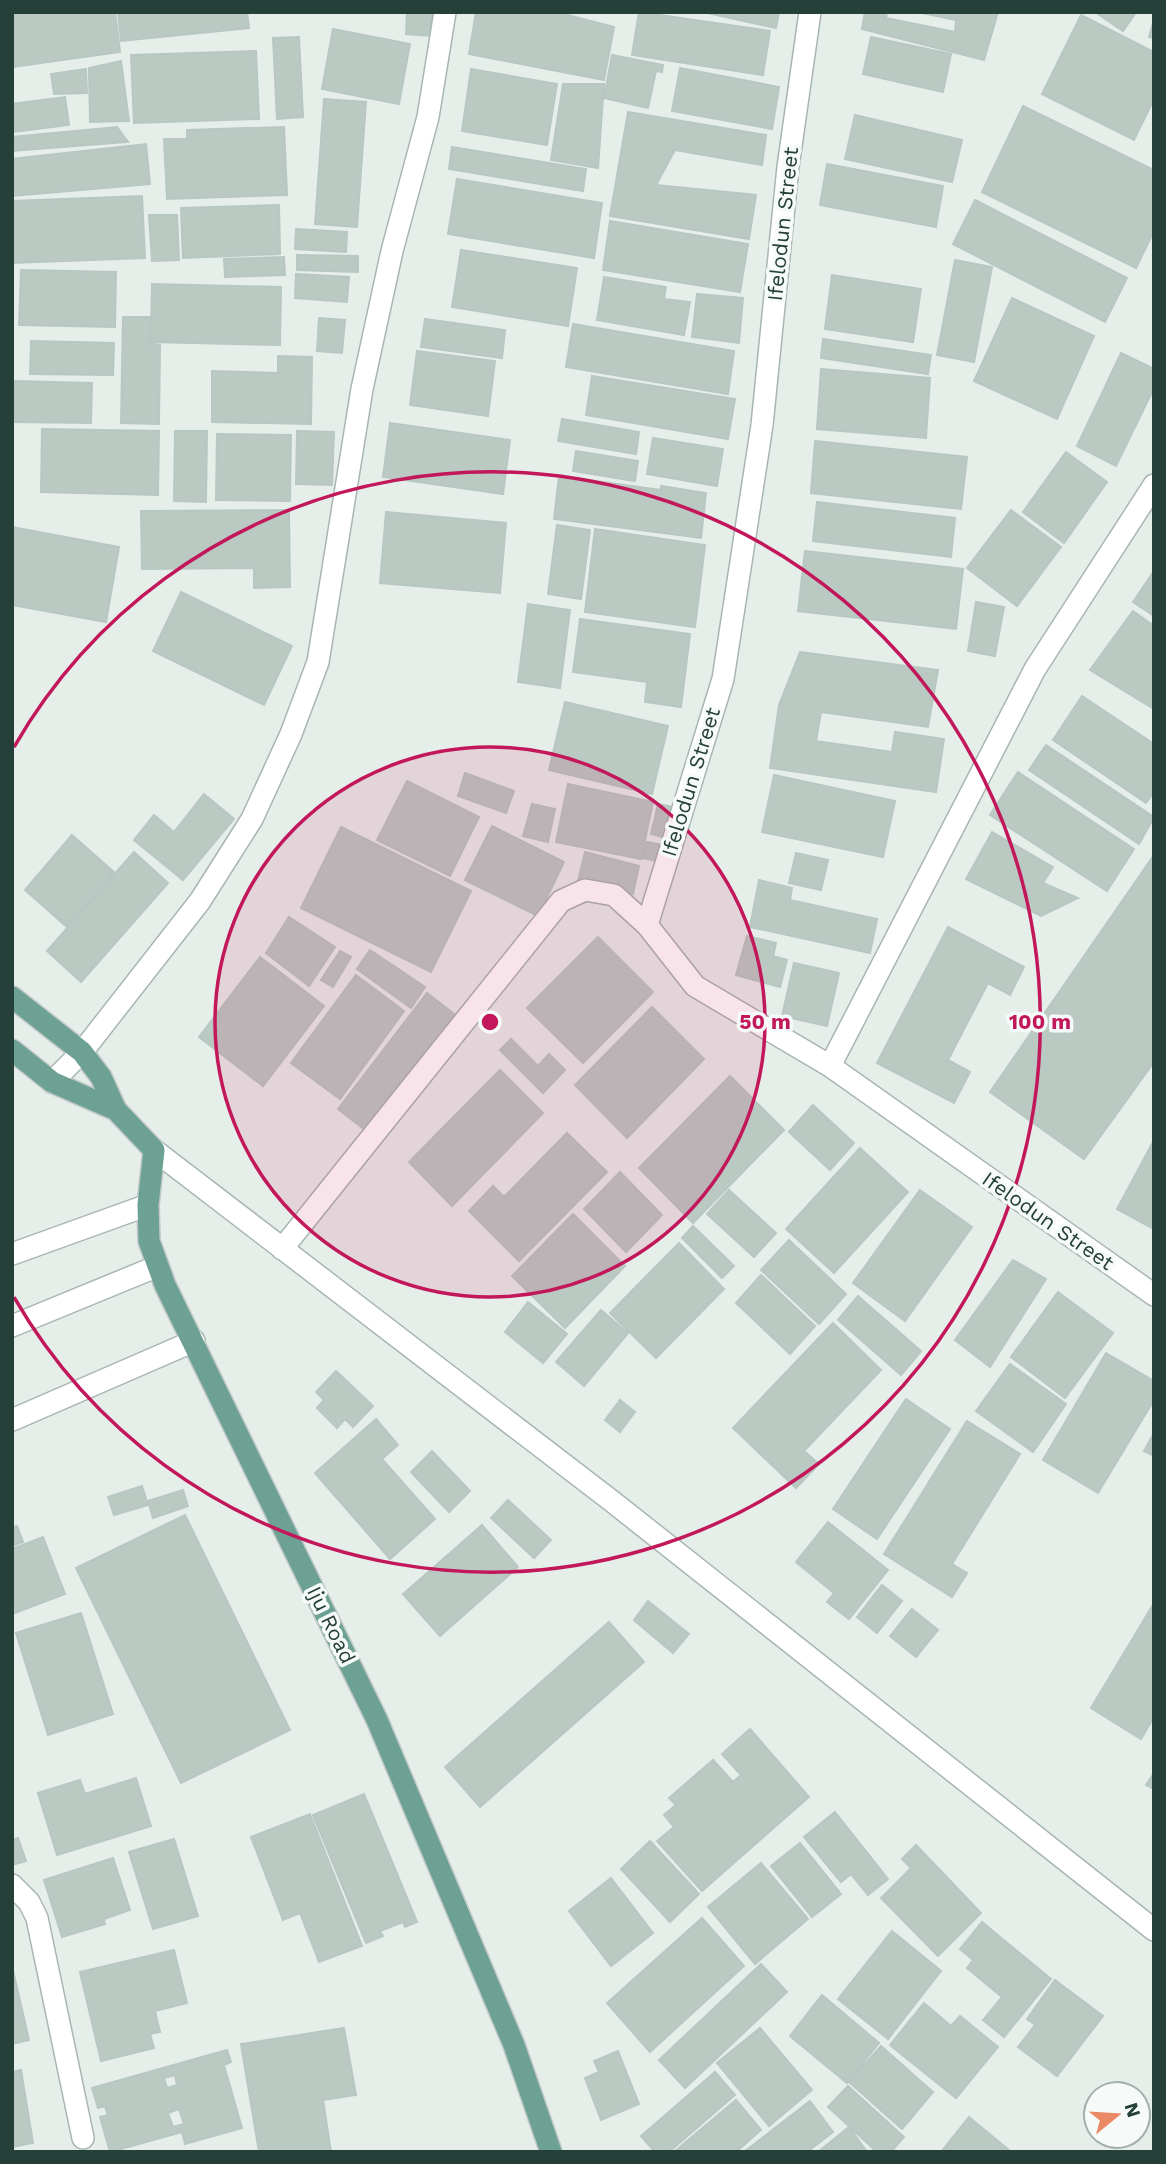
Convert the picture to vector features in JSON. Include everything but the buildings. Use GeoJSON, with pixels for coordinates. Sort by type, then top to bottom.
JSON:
{"type":"FeatureCollection","features":[{"type":"Feature","properties":{"kind":"main road"},"geometry":{"type":"LineString","coordinates":[[12,997],[82,1052],[101,1077],[116,1110],[154,1150]]}},
{"type":"Feature","properties":{"kind":"main road"},"geometry":{"type":"LineString","coordinates":[[12,1050],[52,1082],[116,1110]]}},
{"type":"Feature","properties":{"kind":"main road","name":"Iju Road"},"geometry":{"type":"LineString","coordinates":[[154,1150],[148,1205],[149,1241],[158,1266],[377,1720],[514,2045],[551,2152]]}},
{"type":"Feature","properties":{"kind":"street"},"geometry":{"type":"LineString","coordinates":[[52,1082],[82,1052],[200,901],[252,819],[291,734],[318,662],[362,389],[392,251],[428,117],[445,12]]}},
{"type":"Feature","properties":{"kind":"street","name":"Ifelodun Street"},"geometry":{"type":"LineString","coordinates":[[810,12],[788,167],[762,425],[723,679],[647,925],[695,986],[830,1066],[1154,1295]]}},
{"type":"Feature","properties":{"kind":"street"},"geometry":{"type":"LineString","coordinates":[[830,1066],[1035,669],[1154,485]]}},
{"type":"Feature","properties":{"kind":"street"},"geometry":{"type":"LineString","coordinates":[[282,1249],[561,901],[586,890],[614,895],[647,925]]}},
{"type":"Feature","properties":{"kind":"street"},"geometry":{"type":"LineString","coordinates":[[154,1150],[614,1502],[1150,1920]]}},
{"type":"Feature","properties":{"kind":"street"},"geometry":{"type":"LineString","coordinates":[[12,1254],[148,1205]]}},
{"type":"Feature","properties":{"kind":"street"},"geometry":{"type":"LineString","coordinates":[[12,1326],[158,1266]]}},
{"type":"Feature","properties":{"kind":"street"},"geometry":{"type":"LineString","coordinates":[[12,1420],[194,1341]]}},
{"type":"Feature","properties":{"kind":"street"},"geometry":{"type":"LineString","coordinates":[[12,1885],[29,1902],[37,1918],[83,2138]]}}]}
